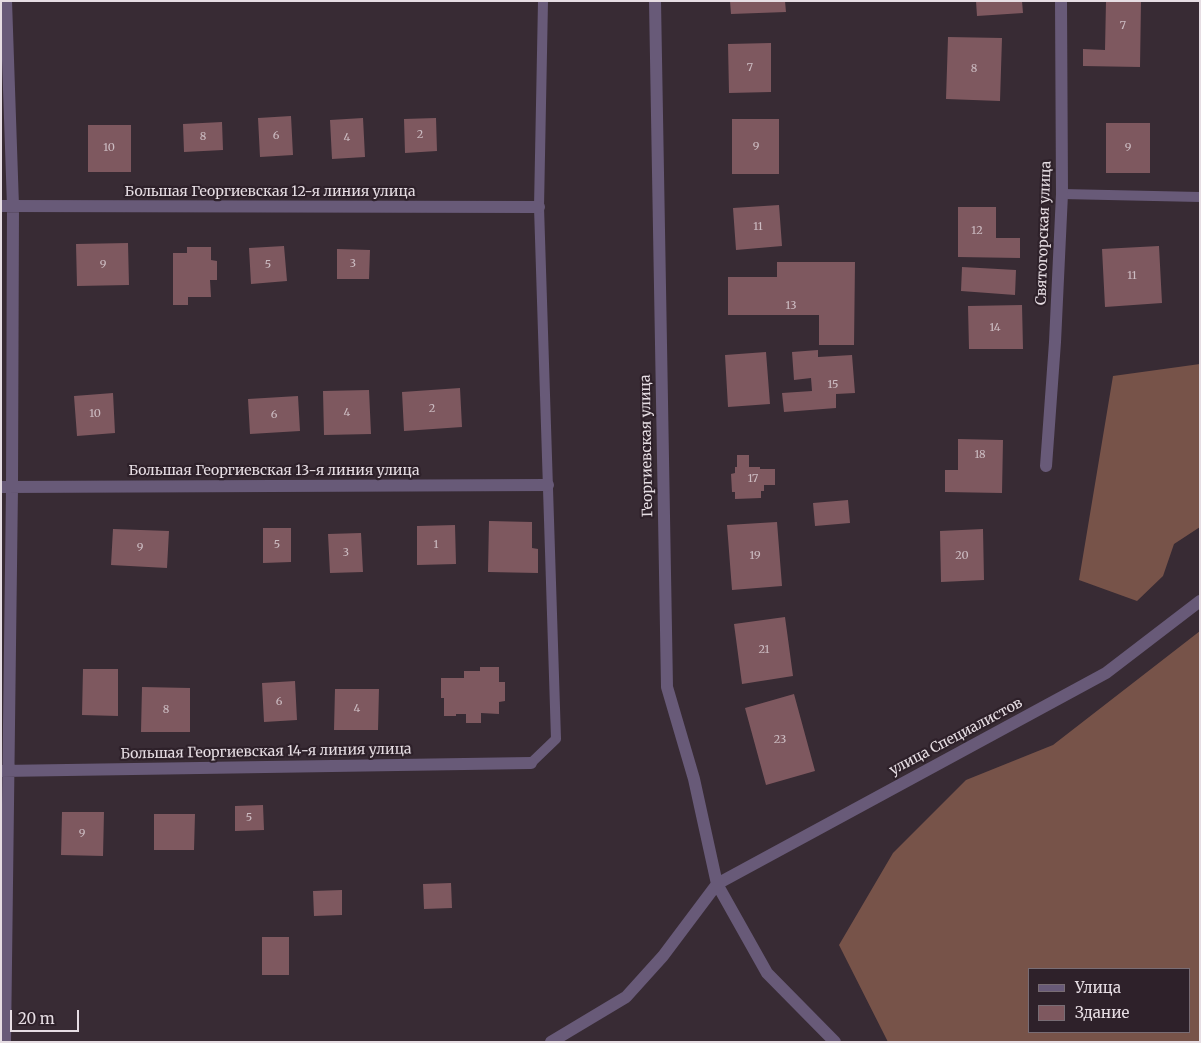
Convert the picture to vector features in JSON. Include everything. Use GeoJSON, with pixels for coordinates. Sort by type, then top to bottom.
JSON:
{"type":"FeatureCollection","features":[{"type":"Feature","properties":{"kind":"street"},"geometry":{"type":"LineString","coordinates":[[5,1036],[6,1]]}},
{"type":"Feature","properties":{"kind":"street","name":"Георгиевская улица"},"geometry":{"type":"LineString","coordinates":[[655,1],[667,687],[694,779],[717,884],[766,973],[835,1042]]}},
{"type":"Feature","properties":{"kind":"street","name":"Святогорская улица"},"geometry":{"type":"LineString","coordinates":[[1046,466],[1062,194],[1061,1]]}},
{"type":"Feature","properties":{"kind":"street","name":"Большая Георгиевская 12-я линия улица"},"geometry":{"type":"LineString","coordinates":[[7,206],[539,208]]}},
{"type":"Feature","properties":{"kind":"street","name":"Большая Георгиевская 13-я линия улица"},"geometry":{"type":"LineString","coordinates":[[7,487],[548,485]]}},
{"type":"Feature","properties":{"kind":"street","name":"улица Специалистов"},"geometry":{"type":"LineString","coordinates":[[717,884],[1106,673],[1200,601]]}},
{"type":"Feature","properties":{"kind":"street","name":"Большая Георгиевская 14-я линия улица"},"geometry":{"type":"LineString","coordinates":[[5,771],[531,763]]}},
{"type":"Feature","properties":{"kind":"street"},"geometry":{"type":"LineString","coordinates":[[551,1042],[626,997],[663,956],[717,884]]}},
{"type":"Feature","properties":{"kind":"lane"},"geometry":{"type":"LineString","coordinates":[[531,763],[556,739],[539,208],[543,1]]}},
{"type":"Feature","properties":{"kind":"lane"},"geometry":{"type":"LineString","coordinates":[[1062,194],[1200,197]]}},
{"type":"Feature","properties":{"kind":"shaded area"},"geometry":{"type":"Polygon","coordinates":[[[1200,364],[1200,527],[1174,544],[1163,576],[1137,601],[1079,580],[1113,376],[1200,364]]]}},
{"type":"Feature","properties":{"kind":"shaded area"},"geometry":{"type":"Polygon","coordinates":[[[1200,631],[1200,1042],[888,1042],[839,945],[893,853],[966,780],[1053,745],[1200,631]]]}},
{"type":"Feature","properties":{"kind":"building"},"geometry":{"type":"Polygon","coordinates":[[[730,1],[785,1],[786,12],[731,14],[730,1]]]}},
{"type":"Feature","properties":{"kind":"building"},"geometry":{"type":"Polygon","coordinates":[[[976,1],[1022,1],[1023,13],[977,16],[976,1]]]}},
{"type":"Feature","properties":{"kind":"building"},"geometry":{"type":"Polygon","coordinates":[[[1106,1],[1141,2],[1140,67],[1083,66],[1083,49],[1105,50],[1106,1]]]}},
{"type":"Feature","properties":{"kind":"building"},"geometry":{"type":"Polygon","coordinates":[[[948,37],[1002,38],[1000,101],[946,99],[948,37]]]}},
{"type":"Feature","properties":{"kind":"building"},"geometry":{"type":"Polygon","coordinates":[[[771,43],[771,92],[729,93],[728,44],[771,43]]]}},
{"type":"Feature","properties":{"kind":"building"},"geometry":{"type":"Polygon","coordinates":[[[291,116],[293,155],[260,157],[258,118],[291,116]]]}},
{"type":"Feature","properties":{"kind":"building"},"geometry":{"type":"Polygon","coordinates":[[[363,118],[365,157],[332,159],[330,120],[363,118]]]}},
{"type":"Feature","properties":{"kind":"building"},"geometry":{"type":"Polygon","coordinates":[[[436,118],[437,151],[405,153],[404,119],[436,118]]]}},
{"type":"Feature","properties":{"kind":"building"},"geometry":{"type":"Polygon","coordinates":[[[732,119],[779,119],[779,174],[732,174],[732,119]]]}},
{"type":"Feature","properties":{"kind":"building"},"geometry":{"type":"Polygon","coordinates":[[[222,122],[223,150],[184,152],[183,124],[222,122]]]}},
{"type":"Feature","properties":{"kind":"building"},"geometry":{"type":"Polygon","coordinates":[[[1106,123],[1150,123],[1150,173],[1106,173],[1106,123]]]}},
{"type":"Feature","properties":{"kind":"building"},"geometry":{"type":"Polygon","coordinates":[[[88,125],[131,125],[131,172],[88,172],[88,125]]]}},
{"type":"Feature","properties":{"kind":"building"},"geometry":{"type":"Polygon","coordinates":[[[779,205],[782,246],[736,250],[733,208],[779,205]]]}},
{"type":"Feature","properties":{"kind":"building"},"geometry":{"type":"Polygon","coordinates":[[[958,207],[996,207],[996,238],[1020,238],[1020,258],[958,257],[958,207]]]}},
{"type":"Feature","properties":{"kind":"building"},"geometry":{"type":"Polygon","coordinates":[[[128,243],[129,285],[77,286],[76,244],[128,243]]]}},
{"type":"Feature","properties":{"kind":"building"},"geometry":{"type":"Polygon","coordinates":[[[284,246],[287,281],[251,284],[249,248],[284,246]]]}},
{"type":"Feature","properties":{"kind":"building"},"geometry":{"type":"Polygon","coordinates":[[[1159,246],[1162,303],[1105,307],[1102,249],[1159,246]]]}},
{"type":"Feature","properties":{"kind":"building"},"geometry":{"type":"Polygon","coordinates":[[[187,247],[211,247],[211,260],[217,261],[217,280],[210,280],[211,297],[188,297],[188,305],[173,305],[173,253],[187,253],[187,247]]]}},
{"type":"Feature","properties":{"kind":"building"},"geometry":{"type":"Polygon","coordinates":[[[337,249],[370,250],[369,279],[337,279],[337,249]]]}},
{"type":"Feature","properties":{"kind":"building"},"geometry":{"type":"Polygon","coordinates":[[[777,262],[855,262],[854,345],[819,345],[819,315],[728,315],[728,277],[777,277],[777,262]]]}},
{"type":"Feature","properties":{"kind":"building"},"geometry":{"type":"Polygon","coordinates":[[[962,267],[1016,270],[1015,295],[961,291],[962,267]]]}},
{"type":"Feature","properties":{"kind":"building"},"geometry":{"type":"Polygon","coordinates":[[[1022,305],[1023,349],[969,349],[968,306],[1022,305]]]}},
{"type":"Feature","properties":{"kind":"building"},"geometry":{"type":"Polygon","coordinates":[[[818,350],[818,357],[852,355],[855,393],[836,394],[836,408],[784,412],[782,393],[812,391],[811,378],[794,380],[792,352],[818,350]]]}},
{"type":"Feature","properties":{"kind":"building"},"geometry":{"type":"Polygon","coordinates":[[[766,352],[770,404],[728,407],[725,355],[766,352]]]}},
{"type":"Feature","properties":{"kind":"building"},"geometry":{"type":"Polygon","coordinates":[[[460,388],[462,427],[404,431],[402,392],[460,388]]]}},
{"type":"Feature","properties":{"kind":"building"},"geometry":{"type":"Polygon","coordinates":[[[369,390],[371,434],[324,435],[323,391],[369,390]]]}},
{"type":"Feature","properties":{"kind":"building"},"geometry":{"type":"Polygon","coordinates":[[[113,393],[115,433],[77,436],[74,396],[113,393]]]}},
{"type":"Feature","properties":{"kind":"building"},"geometry":{"type":"Polygon","coordinates":[[[298,396],[300,431],[250,434],[248,399],[298,396]]]}},
{"type":"Feature","properties":{"kind":"building"},"geometry":{"type":"Polygon","coordinates":[[[958,439],[1003,440],[1002,493],[945,492],[945,470],[958,470],[958,439]]]}},
{"type":"Feature","properties":{"kind":"building"},"geometry":{"type":"Polygon","coordinates":[[[737,455],[749,455],[749,467],[775,469],[775,485],[764,485],[764,491],[761,491],[761,498],[735,499],[735,492],[732,492],[731,474],[735,473],[735,467],[737,467],[737,455]]]}},
{"type":"Feature","properties":{"kind":"building"},"geometry":{"type":"Polygon","coordinates":[[[848,500],[850,523],[815,526],[813,503],[848,500]]]}},
{"type":"Feature","properties":{"kind":"building"},"geometry":{"type":"Polygon","coordinates":[[[489,521],[532,522],[532,548],[538,549],[538,573],[488,572],[489,521]]]}},
{"type":"Feature","properties":{"kind":"building"},"geometry":{"type":"Polygon","coordinates":[[[777,522],[782,586],[732,590],[727,525],[777,522]]]}},
{"type":"Feature","properties":{"kind":"building"},"geometry":{"type":"Polygon","coordinates":[[[455,525],[456,564],[417,565],[417,526],[455,525]]]}},
{"type":"Feature","properties":{"kind":"building"},"geometry":{"type":"Polygon","coordinates":[[[263,528],[291,528],[291,562],[263,563],[263,528]]]}},
{"type":"Feature","properties":{"kind":"building"},"geometry":{"type":"Polygon","coordinates":[[[113,529],[169,531],[167,568],[111,565],[113,529]]]}},
{"type":"Feature","properties":{"kind":"building"},"geometry":{"type":"Polygon","coordinates":[[[983,529],[984,580],[941,582],[940,531],[983,529]]]}},
{"type":"Feature","properties":{"kind":"building"},"geometry":{"type":"Polygon","coordinates":[[[361,533],[363,572],[330,573],[328,534],[361,533]]]}},
{"type":"Feature","properties":{"kind":"building"},"geometry":{"type":"Polygon","coordinates":[[[785,617],[793,676],[742,684],[734,624],[785,617]]]}},
{"type":"Feature","properties":{"kind":"building"},"geometry":{"type":"Polygon","coordinates":[[[480,667],[499,667],[499,682],[505,682],[505,701],[499,702],[499,714],[481,713],[481,723],[466,723],[466,714],[444,716],[444,698],[441,698],[441,678],[464,678],[464,671],[480,671],[480,667]]]}},
{"type":"Feature","properties":{"kind":"building"},"geometry":{"type":"Polygon","coordinates":[[[83,669],[118,669],[118,716],[82,715],[83,669]]]}},
{"type":"Feature","properties":{"kind":"building"},"geometry":{"type":"Polygon","coordinates":[[[295,681],[297,720],[264,722],[262,683],[295,681]]]}},
{"type":"Feature","properties":{"kind":"building"},"geometry":{"type":"Polygon","coordinates":[[[142,687],[190,688],[190,732],[141,732],[142,687]]]}},
{"type":"Feature","properties":{"kind":"building"},"geometry":{"type":"Polygon","coordinates":[[[335,689],[379,689],[378,730],[334,730],[335,689]]]}},
{"type":"Feature","properties":{"kind":"building"},"geometry":{"type":"Polygon","coordinates":[[[794,694],[815,771],[766,785],[745,708],[794,694]]]}},
{"type":"Feature","properties":{"kind":"building"},"geometry":{"type":"Polygon","coordinates":[[[263,805],[264,830],[235,831],[235,806],[263,805]]]}},
{"type":"Feature","properties":{"kind":"building"},"geometry":{"type":"Polygon","coordinates":[[[62,812],[104,812],[103,856],[61,855],[62,812]]]}},
{"type":"Feature","properties":{"kind":"building"},"geometry":{"type":"Polygon","coordinates":[[[154,814],[195,814],[194,850],[154,850],[154,814]]]}},
{"type":"Feature","properties":{"kind":"building"},"geometry":{"type":"Polygon","coordinates":[[[451,883],[452,908],[424,909],[423,884],[451,883]]]}},
{"type":"Feature","properties":{"kind":"building"},"geometry":{"type":"Polygon","coordinates":[[[342,890],[342,915],[314,916],[313,891],[342,890]]]}},
{"type":"Feature","properties":{"kind":"building"},"geometry":{"type":"Polygon","coordinates":[[[262,937],[289,937],[289,975],[262,975],[262,937]]]}}]}
